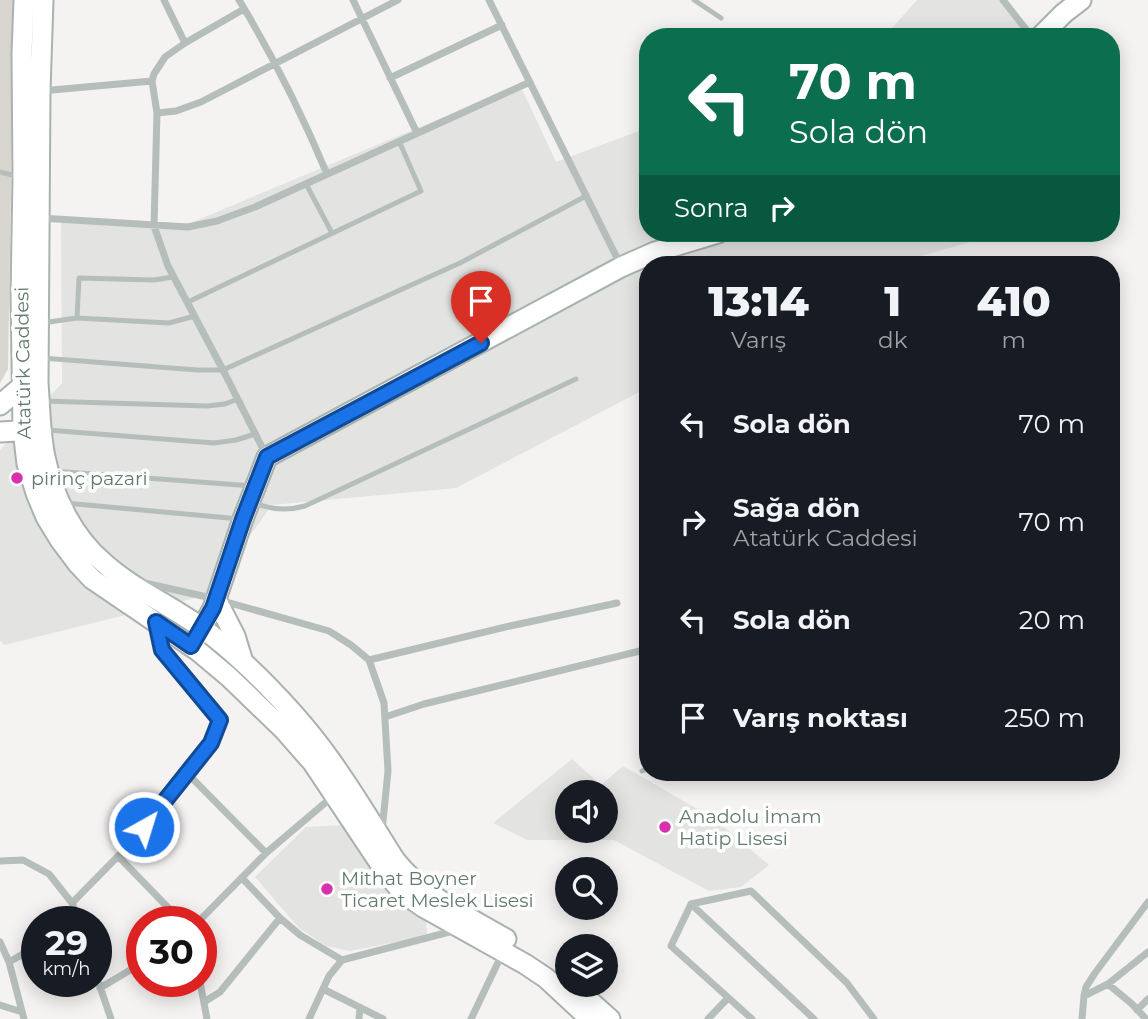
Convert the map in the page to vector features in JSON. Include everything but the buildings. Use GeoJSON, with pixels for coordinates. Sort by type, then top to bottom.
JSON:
{"type":"FeatureCollection","features":[{"type":"Feature","properties":{"kind":"main road","name":"Atatürk Caddesi"},"geometry":{"type":"LineString","coordinates":[[24,0],[23,178],[33,390],[32,430],[27,464],[36,493],[60,540],[93,579],[191,646],[229,677],[284,730],[313,763],[387,874],[402,892],[545,978],[590,1019]]}},
{"type":"Feature","properties":{"kind":"main road","name":"Atatürk Caddesi"},"geometry":{"type":"LineString","coordinates":[[33,390],[38,358],[39,323],[43,0]]}},
{"type":"Feature","properties":{"kind":"main road"},"geometry":{"type":"LineString","coordinates":[[1049,28],[1081,0]]}},
{"type":"Feature","properties":{"kind":"main road"},"geometry":{"type":"LineString","coordinates":[[644,256],[686,242]]}},
{"type":"Feature","properties":{"kind":"main road"},"geometry":{"type":"LineString","coordinates":[[191,646],[213,608],[267,457],[639,259]]}},
{"type":"Feature","properties":{"kind":"main road"},"geometry":{"type":"LineString","coordinates":[[0,405],[33,390]]}},
{"type":"Feature","properties":{"kind":"main road","name":"Atatürk Caddesi"},"geometry":{"type":"LineString","coordinates":[[32,430],[60,503],[84,543],[123,578],[202,628],[244,663],[315,740],[395,860],[416,884],[537,957],[555,971]]}},
{"type":"Feature","properties":{"kind":"main road"},"geometry":{"type":"LineString","coordinates":[[0,432],[32,430]]}},
{"type":"Feature","properties":{"kind":"main road"},"geometry":{"type":"LineString","coordinates":[[216,599],[235,636],[244,663]]}},
{"type":"Feature","properties":{"kind":"main road"},"geometry":{"type":"LineString","coordinates":[[585,997],[610,1019]]}},
{"type":"Feature","properties":{"kind":"street"},"geometry":{"type":"LineString","coordinates":[[164,0],[185,43]]}},
{"type":"Feature","properties":{"kind":"street"},"geometry":{"type":"LineString","coordinates":[[239,0],[312,136],[327,174]]}},
{"type":"Feature","properties":{"kind":"street"},"geometry":{"type":"LineString","coordinates":[[353,0],[417,133]]}},
{"type":"Feature","properties":{"kind":"street"},"geometry":{"type":"LineString","coordinates":[[157,113],[189,107],[398,0]]}},
{"type":"Feature","properties":{"kind":"street"},"geometry":{"type":"LineString","coordinates":[[489,0],[621,267]]}},
{"type":"Feature","properties":{"kind":"street"},"geometry":{"type":"LineString","coordinates":[[1003,0],[1025,28]]}},
{"type":"Feature","properties":{"kind":"street"},"geometry":{"type":"LineString","coordinates":[[244,9],[185,43],[161,62],[154,74],[152,81],[157,113],[154,226],[173,277],[267,457]]}},
{"type":"Feature","properties":{"kind":"street"},"geometry":{"type":"LineString","coordinates":[[390,78],[502,25]]}},
{"type":"Feature","properties":{"kind":"street"},"geometry":{"type":"LineString","coordinates":[[40,91],[152,81]]}},
{"type":"Feature","properties":{"kind":"street"},"geometry":{"type":"LineString","coordinates":[[40,218],[188,227],[217,221],[256,207],[530,82]]}},
{"type":"Feature","properties":{"kind":"street"},"geometry":{"type":"LineString","coordinates":[[123,578],[216,599],[329,631],[369,660],[384,704],[385,717],[388,771],[381,839]]}},
{"type":"Feature","properties":{"kind":"street"},"geometry":{"type":"LineString","coordinates":[[369,660],[617,603]]}},
{"type":"Feature","properties":{"kind":"street"},"geometry":{"type":"LineString","coordinates":[[72,903],[130,844],[211,743],[220,720],[162,650],[156,622]]}},
{"type":"Feature","properties":{"kind":"street"},"geometry":{"type":"LineString","coordinates":[[385,717],[424,704],[639,651]]}},
{"type":"Feature","properties":{"kind":"street"},"geometry":{"type":"LineString","coordinates":[[187,773],[265,853]]}},
{"type":"Feature","properties":{"kind":"street"},"geometry":{"type":"LineString","coordinates":[[214,906],[265,853],[335,795]]}},
{"type":"Feature","properties":{"kind":"street"},"geometry":{"type":"LineString","coordinates":[[118,856],[166,906]]}},
{"type":"Feature","properties":{"kind":"street"},"geometry":{"type":"LineString","coordinates":[[0,861],[23,860],[49,874],[73,906]]}},
{"type":"Feature","properties":{"kind":"street"},"geometry":{"type":"LineString","coordinates":[[242,878],[300,935],[342,960]]}},
{"type":"Feature","properties":{"kind":"street"},"geometry":{"type":"LineString","coordinates":[[691,904],[751,891],[847,983],[874,1019]]}},
{"type":"Feature","properties":{"kind":"street"},"geometry":{"type":"LineString","coordinates":[[1082,1019],[1086,987],[1148,902]]}},
{"type":"Feature","properties":{"kind":"street"},"geometry":{"type":"LineString","coordinates":[[691,904],[671,946],[752,1019]]}},
{"type":"Feature","properties":{"kind":"street"},"geometry":{"type":"LineString","coordinates":[[691,904],[814,1019]]}},
{"type":"Feature","properties":{"kind":"street"},"geometry":{"type":"LineString","coordinates":[[204,1002],[220,992],[280,918]]}},
{"type":"Feature","properties":{"kind":"street"},"geometry":{"type":"LineString","coordinates":[[309,1019],[329,976],[342,960],[461,929]]}},
{"type":"Feature","properties":{"kind":"street"},"geometry":{"type":"LineString","coordinates":[[0,942],[9,962],[23,1016]]}},
{"type":"Feature","properties":{"kind":"street"},"geometry":{"type":"LineString","coordinates":[[471,1019],[503,951]]}},
{"type":"Feature","properties":{"kind":"street"},"geometry":{"type":"LineString","coordinates":[[1084,996],[1108,984],[1148,953]]}},
{"type":"Feature","properties":{"kind":"street"},"geometry":{"type":"LineString","coordinates":[[9,962],[21,955]]}},
{"type":"Feature","properties":{"kind":"street"},"geometry":{"type":"LineString","coordinates":[[1108,984],[1146,1019]]}},
{"type":"Feature","properties":{"kind":"street"},"geometry":{"type":"LineString","coordinates":[[323,989],[383,1019]]}},
{"type":"Feature","properties":{"kind":"street"},"geometry":{"type":"LineString","coordinates":[[103,997],[111,1019]]}},
{"type":"Feature","properties":{"kind":"street"},"geometry":{"type":"LineString","coordinates":[[203,997],[207,1019]]}},
{"type":"Feature","properties":{"kind":"street"},"geometry":{"type":"LineString","coordinates":[[708,1019],[728,998]]}},
{"type":"Feature","properties":{"kind":"street"},"geometry":{"type":"LineString","coordinates":[[1137,1010],[1148,999]]}},
{"type":"Feature","properties":{"kind":"street"},"geometry":{"type":"LineString","coordinates":[[0,1004],[23,1016]]}},
{"type":"Feature","properties":{"kind":"street"},"geometry":{"type":"LineString","coordinates":[[359,1019],[360,1008]]}},
{"type":"Feature","properties":{"kind":"lane"},"geometry":{"type":"LineString","coordinates":[[694,0],[721,18]]}},
{"type":"Feature","properties":{"kind":"lane"},"geometry":{"type":"LineString","coordinates":[[188,302],[421,191],[399,141]]}},
{"type":"Feature","properties":{"kind":"lane"},"geometry":{"type":"LineString","coordinates":[[0,172],[23,178]]}},
{"type":"Feature","properties":{"kind":"lane"},"geometry":{"type":"LineString","coordinates":[[306,184],[332,233]]}},
{"type":"Feature","properties":{"kind":"lane"},"geometry":{"type":"LineString","coordinates":[[38,358],[223,370],[460,263],[586,196]]}},
{"type":"Feature","properties":{"kind":"lane"},"geometry":{"type":"LineString","coordinates":[[77,318],[79,278],[154,280],[173,277]]}},
{"type":"Feature","properties":{"kind":"lane"},"geometry":{"type":"LineString","coordinates":[[39,323],[77,318],[169,323],[195,316]]}},
{"type":"Feature","properties":{"kind":"lane"},"geometry":{"type":"LineString","coordinates":[[48,470],[290,509],[304,506],[576,379]]}},
{"type":"Feature","properties":{"kind":"lane"},"geometry":{"type":"LineString","coordinates":[[33,390],[207,406],[238,399]]}},
{"type":"Feature","properties":{"kind":"lane"},"geometry":{"type":"LineString","coordinates":[[32,430],[214,443],[256,434]]}},
{"type":"Feature","properties":{"kind":"lane"},"geometry":{"type":"LineString","coordinates":[[60,503],[250,502]]}},
{"type":"Feature","properties":{"kind":"shaded area"},"geometry":{"type":"Polygon","coordinates":[[[0,0],[14,0],[8,369],[0,383],[0,0]]]}},
{"type":"Feature","properties":{"kind":"shaded area"},"geometry":{"type":"Polygon","coordinates":[[[917,0],[999,0],[1030,28],[892,28],[917,0]]]}},
{"type":"Feature","properties":{"kind":"shaded area"},"geometry":{"type":"Polygon","coordinates":[[[520,85],[556,162],[639,131],[639,242],[970,242],[921,256],[639,256],[639,392],[456,488],[272,505],[207,595],[4,645],[0,641],[0,450],[62,383],[61,218],[188,224],[520,85]]]}},
{"type":"Feature","properties":{"kind":"shaded area","name":"Anadolu İmam Hatip Lisesi"},"geometry":{"type":"Polygon","coordinates":[[[572,759],[595,780],[555,780],[555,840],[527,840],[493,823],[572,759]]]}},
{"type":"Feature","properties":{"kind":"shaded area","name":"Anadolu İmam Hatip Lisesi"},"geometry":{"type":"Polygon","coordinates":[[[623,766],[639,775],[639,781],[649,781],[713,818],[769,865],[741,887],[709,891],[618,842],[618,780],[607,780],[623,766]]]}},
{"type":"Feature","properties":{"kind":"shaded area","name":"Mithat Boyner Ticaret Meslek Lisesi"},"geometry":{"type":"Polygon","coordinates":[[[345,825],[374,872],[397,901],[426,920],[427,936],[350,951],[326,946],[299,928],[255,877],[306,827],[345,825]]]}},
{"type":"Feature","properties":{"kind":"place","name":"pirinç pazari"},"geometry":{"type":"Point","coordinates":[17,478]}},
{"type":"Feature","properties":{"kind":"place","name":"Anadolu İmam Hatip Lisesi"},"geometry":{"type":"Point","coordinates":[665,827]}},
{"type":"Feature","properties":{"kind":"place","name":"Mithat Boyner Ticaret Meslek Lisesi"},"geometry":{"type":"Point","coordinates":[327,889]}},
{"type":"Feature","properties":{"kind":"route"},"geometry":{"type":"LineString","coordinates":[[144,827],[211,743],[220,720],[162,650],[156,622],[191,646],[213,608],[267,457],[481,343]]}}]}
